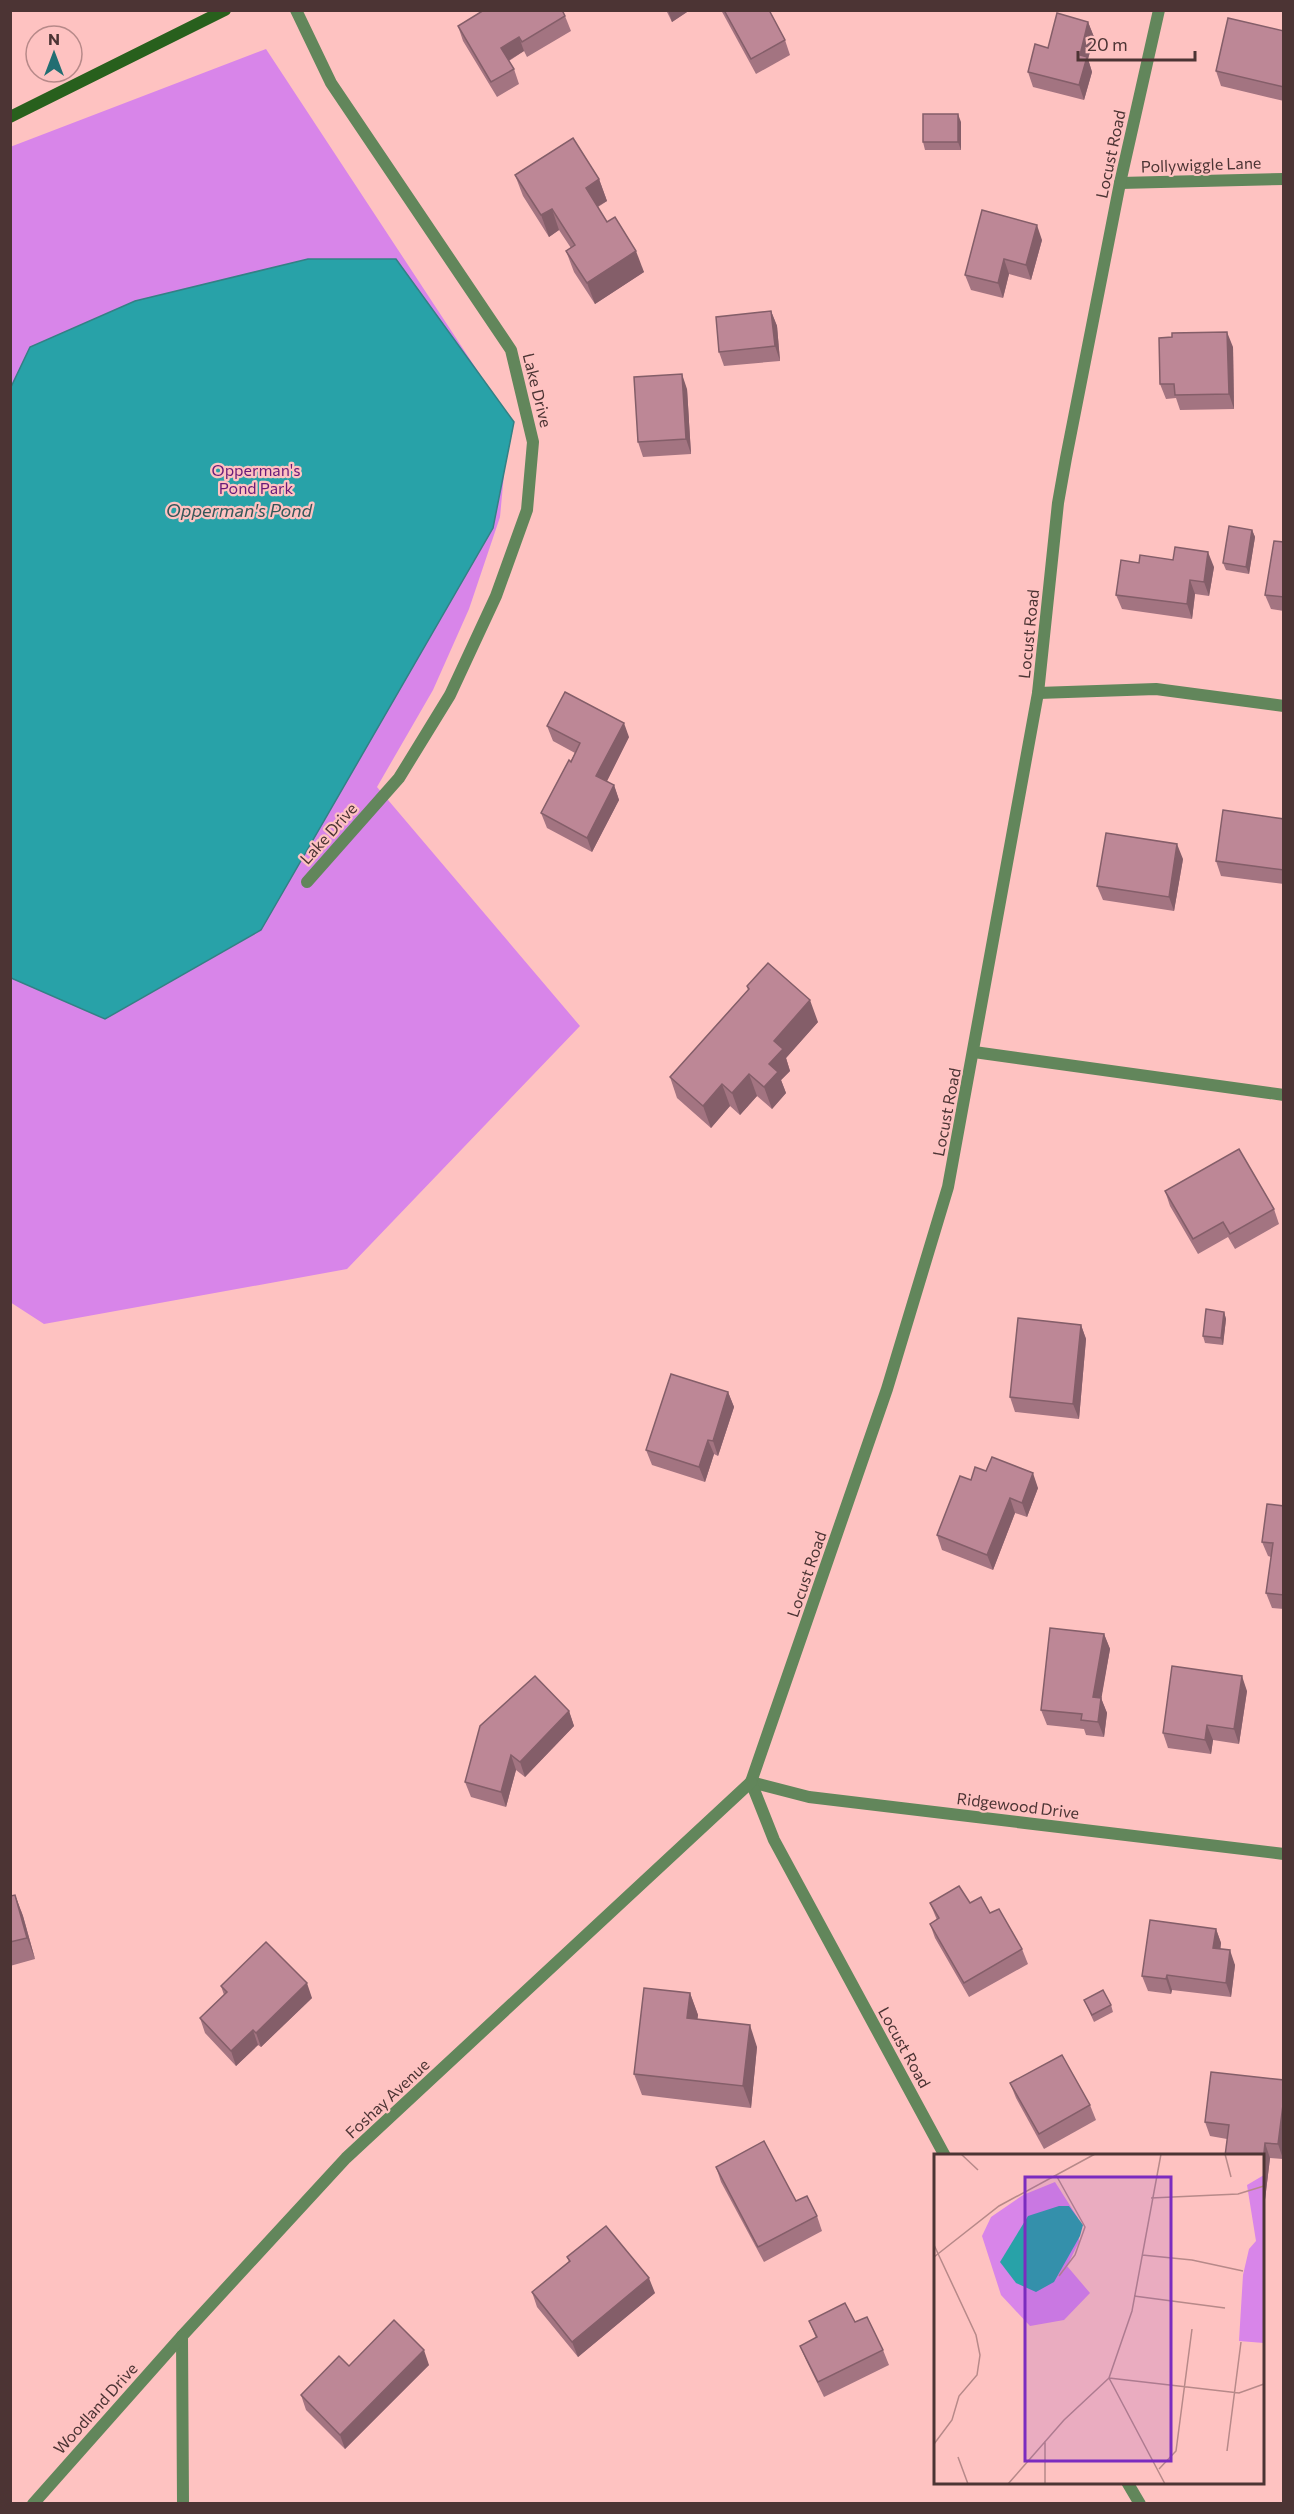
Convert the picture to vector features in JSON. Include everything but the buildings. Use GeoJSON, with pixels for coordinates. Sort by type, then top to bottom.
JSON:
{"type":"FeatureCollection","features":[{"type":"Feature","properties":{"kind":"main road"},"geometry":{"type":"LineString","coordinates":[[10,117],[225,10]]}},
{"type":"Feature","properties":{"kind":"street","name":"Lake Drive"},"geometry":{"type":"LineString","coordinates":[[296,10],[331,83],[511,350],[533,442],[527,510],[496,596],[450,695],[399,778],[307,882]]}},
{"type":"Feature","properties":{"kind":"street","name":"Locust Road"},"geometry":{"type":"LineString","coordinates":[[944,2154],[774,1840],[751,1782],[887,1389],[931,1250],[948,1187],[1038,693],[1058,503],[1120,183],[1159,10]]}},
{"type":"Feature","properties":{"kind":"street","name":"Pollywiggle Lane"},"geometry":{"type":"LineString","coordinates":[[1120,183],[1284,178]]}},
{"type":"Feature","properties":{"kind":"street"},"geometry":{"type":"LineString","coordinates":[[1038,693],[1156,689],[1284,706]]}},
{"type":"Feature","properties":{"kind":"street"},"geometry":{"type":"LineString","coordinates":[[974,1052],[1284,1095]]}},
{"type":"Feature","properties":{"kind":"street","name":"Ridgewood Drive"},"geometry":{"type":"LineString","coordinates":[[751,1782],[809,1797],[1284,1854]]}},
{"type":"Feature","properties":{"kind":"street","name":"Foshay Avenue"},"geometry":{"type":"LineString","coordinates":[[182,2336],[346,2158],[751,1782]]}},
{"type":"Feature","properties":{"kind":"street"},"geometry":{"type":"LineString","coordinates":[[182,2336],[183,2504]]}},
{"type":"Feature","properties":{"kind":"street","name":"Woodland Drive"},"geometry":{"type":"LineString","coordinates":[[33,2504],[182,2336]]}},
{"type":"Feature","properties":{"kind":"street"},"geometry":{"type":"LineString","coordinates":[[1128,2484],[1140,2504]]}},
{"type":"Feature","properties":{"kind":"green space","name":"Opperman's Pond Park"},"geometry":{"type":"Polygon","coordinates":[[[266,49],[481,376],[505,463],[500,517],[469,609],[433,690],[377,787],[580,1026],[347,1269],[44,1324],[10,1302],[10,147],[266,49]]]}},
{"type":"Feature","properties":{"kind":"water","name":"Opperman's Pond"},"geometry":{"type":"Polygon","coordinates":[[[308,259],[396,259],[514,422],[493,528],[261,930],[105,1019],[11,978],[11,387],[30,347],[135,301],[308,259]]]}}]}
